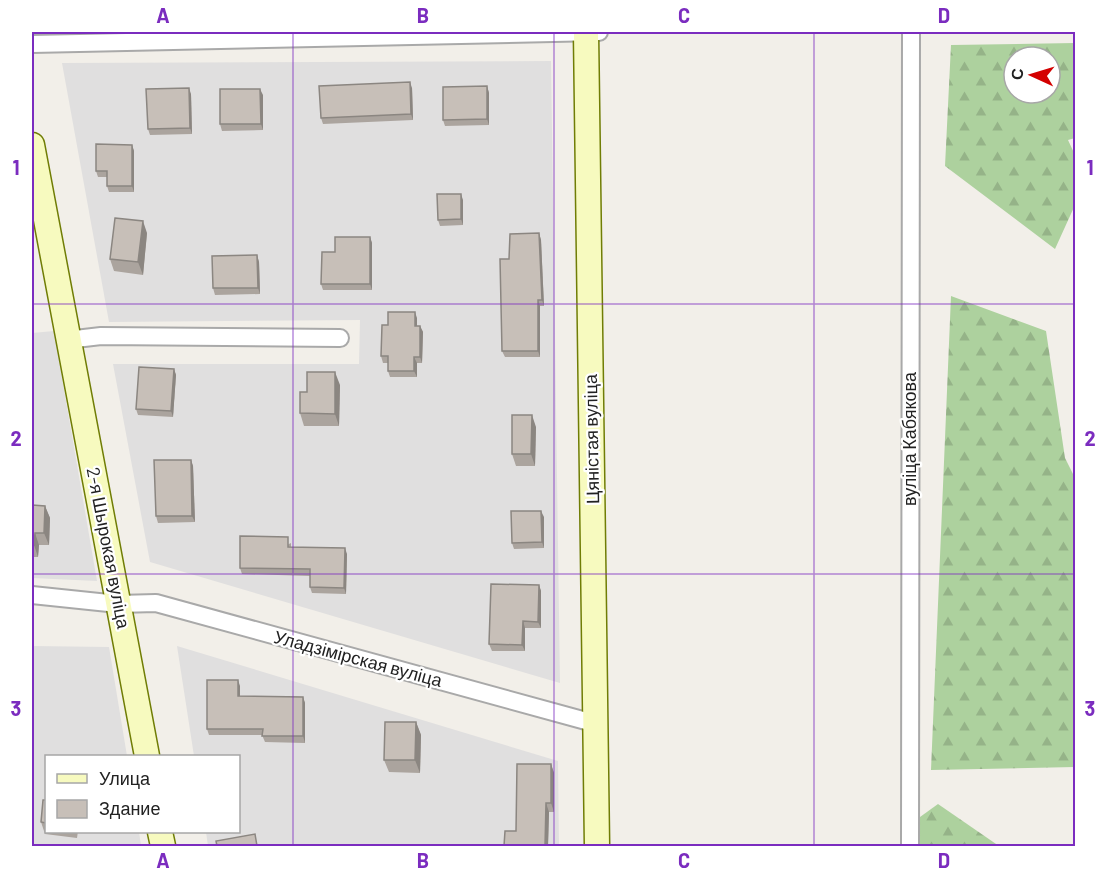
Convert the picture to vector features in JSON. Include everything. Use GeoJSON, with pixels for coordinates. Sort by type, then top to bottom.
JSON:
{"type":"FeatureCollection","features":[{"type":"Feature","properties":{"kind":"street","name":"Цяністая вуліца"},"geometry":{"type":"LineString","coordinates":[[586,32],[597,846]]}},
{"type":"Feature","properties":{"kind":"street"},"geometry":{"type":"LineString","coordinates":[[32,44],[294,35],[599,32]]}},
{"type":"Feature","properties":{"kind":"street","name":"вуліца Кабякова"},"geometry":{"type":"LineString","coordinates":[[909,846],[911,32]]}},
{"type":"Feature","properties":{"kind":"street","name":"2-я Шырокая вуліца"},"geometry":{"type":"LineString","coordinates":[[32,145],[147,755]]}},
{"type":"Feature","properties":{"kind":"street"},"geometry":{"type":"LineString","coordinates":[[67,340],[100,336],[340,338]]}},
{"type":"Feature","properties":{"kind":"street","name":"Уладзімірская вуліца"},"geometry":{"type":"LineString","coordinates":[[32,595],[118,604],[156,603],[597,724]]}},
{"type":"Feature","properties":{"kind":"shaded area"},"geometry":{"type":"Polygon","coordinates":[[[551,61],[560,683],[150,562],[113,364],[359,364],[360,320],[109,322],[62,63],[551,61]]]}},
{"type":"Feature","properties":{"kind":"shaded area"},"geometry":{"type":"Polygon","coordinates":[[[54,331],[97,581],[32,578],[32,333],[54,331]]]}},
{"type":"Feature","properties":{"kind":"shaded area"},"geometry":{"type":"Polygon","coordinates":[[[32,646],[109,647],[127,755],[45,755],[45,833],[139,833],[141,846],[32,846],[32,646]]]}},
{"type":"Feature","properties":{"kind":"shaded area"},"geometry":{"type":"Polygon","coordinates":[[[177,646],[558,761],[559,846],[208,846],[206,833],[240,833],[240,755],[194,755],[177,646]]]}},
{"type":"Feature","properties":{"kind":"green space"},"geometry":{"type":"Polygon","coordinates":[[[1075,43],[1075,138],[1068,140],[1075,155],[1075,205],[1055,249],[945,166],[951,45],[1075,43]]]}},
{"type":"Feature","properties":{"kind":"green space"},"geometry":{"type":"Polygon","coordinates":[[[951,296],[1046,331],[1065,458],[1075,478],[1075,767],[931,770],[951,296]]]}},
{"type":"Feature","properties":{"kind":"green space"},"geometry":{"type":"Polygon","coordinates":[[[938,804],[999,846],[920,846],[920,817],[938,804]]]}},
{"type":"Feature","properties":{"kind":"building"},"geometry":{"type":"Polygon","coordinates":[[[410,82],[411,114],[321,118],[319,86],[410,82]]]}},
{"type":"Feature","properties":{"kind":"building"},"geometry":{"type":"Polygon","coordinates":[[[487,86],[487,119],[443,120],[443,87],[487,86]]]}},
{"type":"Feature","properties":{"kind":"building"},"geometry":{"type":"Polygon","coordinates":[[[189,88],[190,128],[148,129],[146,89],[189,88]]]}},
{"type":"Feature","properties":{"kind":"building"},"geometry":{"type":"Polygon","coordinates":[[[220,89],[260,89],[261,124],[220,124],[220,89]]]}},
{"type":"Feature","properties":{"kind":"building"},"geometry":{"type":"Polygon","coordinates":[[[96,144],[132,145],[132,186],[107,186],[107,171],[96,171],[96,144]]]}},
{"type":"Feature","properties":{"kind":"building"},"geometry":{"type":"Polygon","coordinates":[[[437,194],[461,194],[461,219],[438,220],[437,194]]]}},
{"type":"Feature","properties":{"kind":"building"},"geometry":{"type":"Polygon","coordinates":[[[115,218],[143,221],[138,262],[110,259],[115,218]]]}},
{"type":"Feature","properties":{"kind":"building"},"geometry":{"type":"Polygon","coordinates":[[[539,233],[542,300],[538,300],[538,351],[502,351],[500,259],[509,259],[510,234],[539,233]]]}},
{"type":"Feature","properties":{"kind":"building"},"geometry":{"type":"Polygon","coordinates":[[[335,237],[370,237],[370,284],[321,284],[322,252],[335,252],[335,237]]]}},
{"type":"Feature","properties":{"kind":"building"},"geometry":{"type":"Polygon","coordinates":[[[257,255],[258,288],[213,288],[212,256],[257,255]]]}},
{"type":"Feature","properties":{"kind":"building"},"geometry":{"type":"Polygon","coordinates":[[[388,312],[415,312],[415,326],[420,326],[420,357],[414,357],[414,371],[388,371],[388,356],[381,356],[382,325],[388,325],[388,312]]]}},
{"type":"Feature","properties":{"kind":"building"},"geometry":{"type":"Polygon","coordinates":[[[139,367],[174,369],[171,411],[136,409],[139,367]]]}},
{"type":"Feature","properties":{"kind":"building"},"geometry":{"type":"Polygon","coordinates":[[[307,372],[335,372],[335,414],[300,413],[300,392],[307,392],[307,372]]]}},
{"type":"Feature","properties":{"kind":"building"},"geometry":{"type":"Polygon","coordinates":[[[512,415],[532,415],[531,454],[512,454],[512,415]]]}},
{"type":"Feature","properties":{"kind":"building"},"geometry":{"type":"Polygon","coordinates":[[[154,460],[191,460],[192,516],[156,516],[154,460]]]}},
{"type":"Feature","properties":{"kind":"building"},"geometry":{"type":"Polygon","coordinates":[[[32,505],[45,506],[44,533],[35,533],[34,545],[32,545],[32,505]]]}},
{"type":"Feature","properties":{"kind":"building"},"geometry":{"type":"Polygon","coordinates":[[[511,511],[541,511],[542,542],[512,543],[511,511]]]}},
{"type":"Feature","properties":{"kind":"building"},"geometry":{"type":"Polygon","coordinates":[[[240,536],[288,537],[288,547],[345,548],[344,588],[310,587],[310,569],[240,568],[240,536]]]}},
{"type":"Feature","properties":{"kind":"building"},"geometry":{"type":"Polygon","coordinates":[[[491,584],[539,585],[538,622],[523,621],[522,645],[489,644],[491,584]]]}},
{"type":"Feature","properties":{"kind":"building"},"geometry":{"type":"Polygon","coordinates":[[[207,680],[238,680],[238,696],[303,697],[303,736],[262,736],[263,729],[207,729],[207,680]]]}},
{"type":"Feature","properties":{"kind":"building"},"geometry":{"type":"Polygon","coordinates":[[[385,722],[416,722],[415,760],[384,760],[385,722]]]}},
{"type":"Feature","properties":{"kind":"building"},"geometry":{"type":"Polygon","coordinates":[[[517,764],[551,764],[551,803],[546,803],[545,846],[504,846],[505,831],[516,831],[517,764]]]}},
{"type":"Feature","properties":{"kind":"building"},"geometry":{"type":"Polygon","coordinates":[[[43,800],[45,800],[45,823],[41,822],[43,800]]]}},
{"type":"Feature","properties":{"kind":"building"},"geometry":{"type":"Polygon","coordinates":[[[255,834],[257,846],[217,846],[216,841],[255,834]]]}}]}
